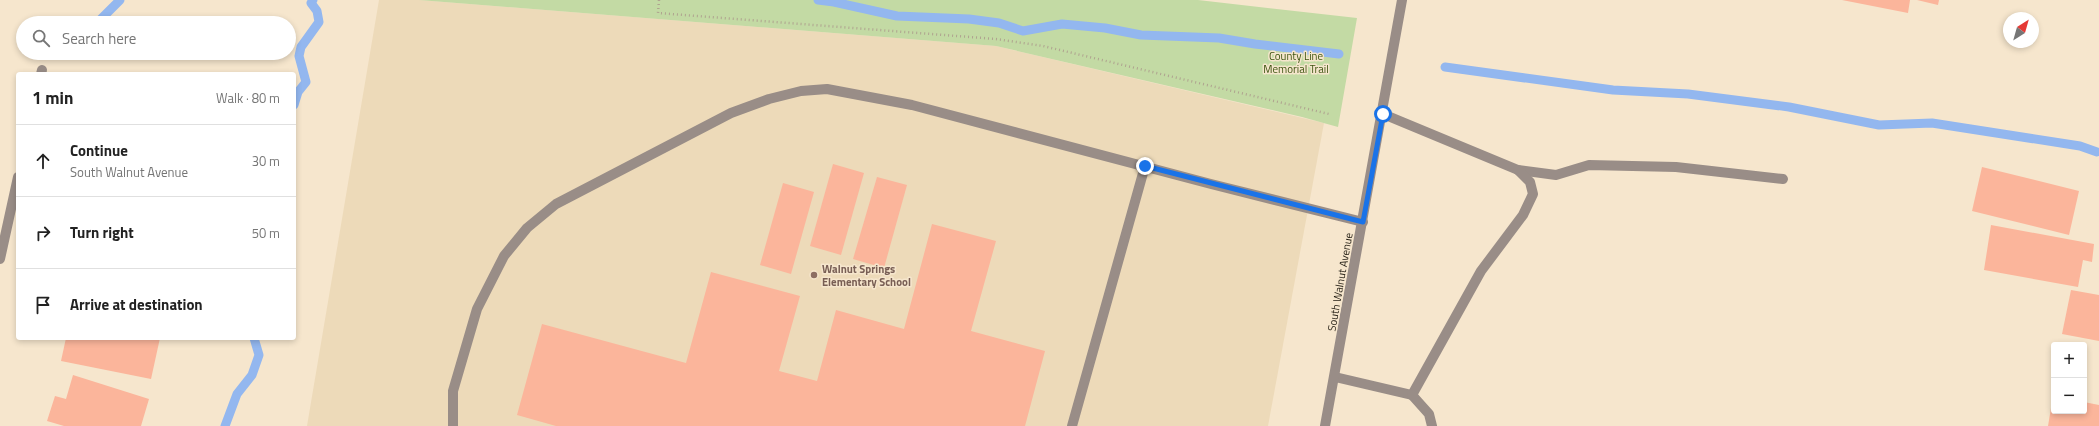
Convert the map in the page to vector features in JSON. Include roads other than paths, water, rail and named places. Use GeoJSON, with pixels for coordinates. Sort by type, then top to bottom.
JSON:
{"type":"FeatureCollection","features":[{"type":"Feature","properties":{"kind":"street","name":"South Walnut Avenue"},"geometry":{"type":"LineString","coordinates":[[1325,426],[1383,114],[1402,0]]}},
{"type":"Feature","properties":{"kind":"street"},"geometry":{"type":"LineString","coordinates":[[453,426],[453,391],[477,309],[504,256],[527,228],[556,204],[731,112],[769,99],[801,91],[827,89],[912,105],[1363,222]]}},
{"type":"Feature","properties":{"kind":"street"},"geometry":{"type":"LineString","coordinates":[[1383,114],[1518,170],[1556,175],[1589,165],[1676,166],[1783,179]]}},
{"type":"Feature","properties":{"kind":"street"},"geometry":{"type":"LineString","coordinates":[[1072,426],[1145,166]]}},
{"type":"Feature","properties":{"kind":"street"},"geometry":{"type":"LineString","coordinates":[[1412,395],[1481,271],[1523,215],[1533,194],[1530,182],[1518,170]]}},
{"type":"Feature","properties":{"kind":"street"},"geometry":{"type":"LineString","coordinates":[[0,259],[16,186]]}},
{"type":"Feature","properties":{"kind":"street"},"geometry":{"type":"LineString","coordinates":[[1335,377],[1412,395],[1429,414],[1432,426]]}},
{"type":"Feature","properties":{"kind":"waterway"},"geometry":{"type":"LineString","coordinates":[[104,16],[120,0]]}},
{"type":"Feature","properties":{"kind":"waterway"},"geometry":{"type":"LineString","coordinates":[[296,98],[298,92],[306,82],[299,56],[301,47],[319,22],[317,11],[311,3],[313,0]]}},
{"type":"Feature","properties":{"kind":"waterway"},"geometry":{"type":"LineString","coordinates":[[818,0],[834,2],[897,16],[969,19],[999,23],[1023,31],[1062,24],[1105,28],[1141,35],[1219,38],[1339,54]]}},
{"type":"Feature","properties":{"kind":"waterway"},"geometry":{"type":"LineString","coordinates":[[1445,67],[1613,90],[1688,94],[1789,107],[1879,125],[1932,123],[2080,146],[2097,152]]}},
{"type":"Feature","properties":{"kind":"waterway"},"geometry":{"type":"LineString","coordinates":[[225,426],[237,394],[252,375],[259,355],[255,340]]}},
{"type":"Feature","properties":{"kind":"place","name":"Walnut Springs Elementary School"},"geometry":{"type":"Point","coordinates":[814,275]}},
{"type":"Feature","properties":{"kind":"park label","name":"County Line Memorial Trail"},"geometry":{"type":"Point","coordinates":[1296,62]}}]}
